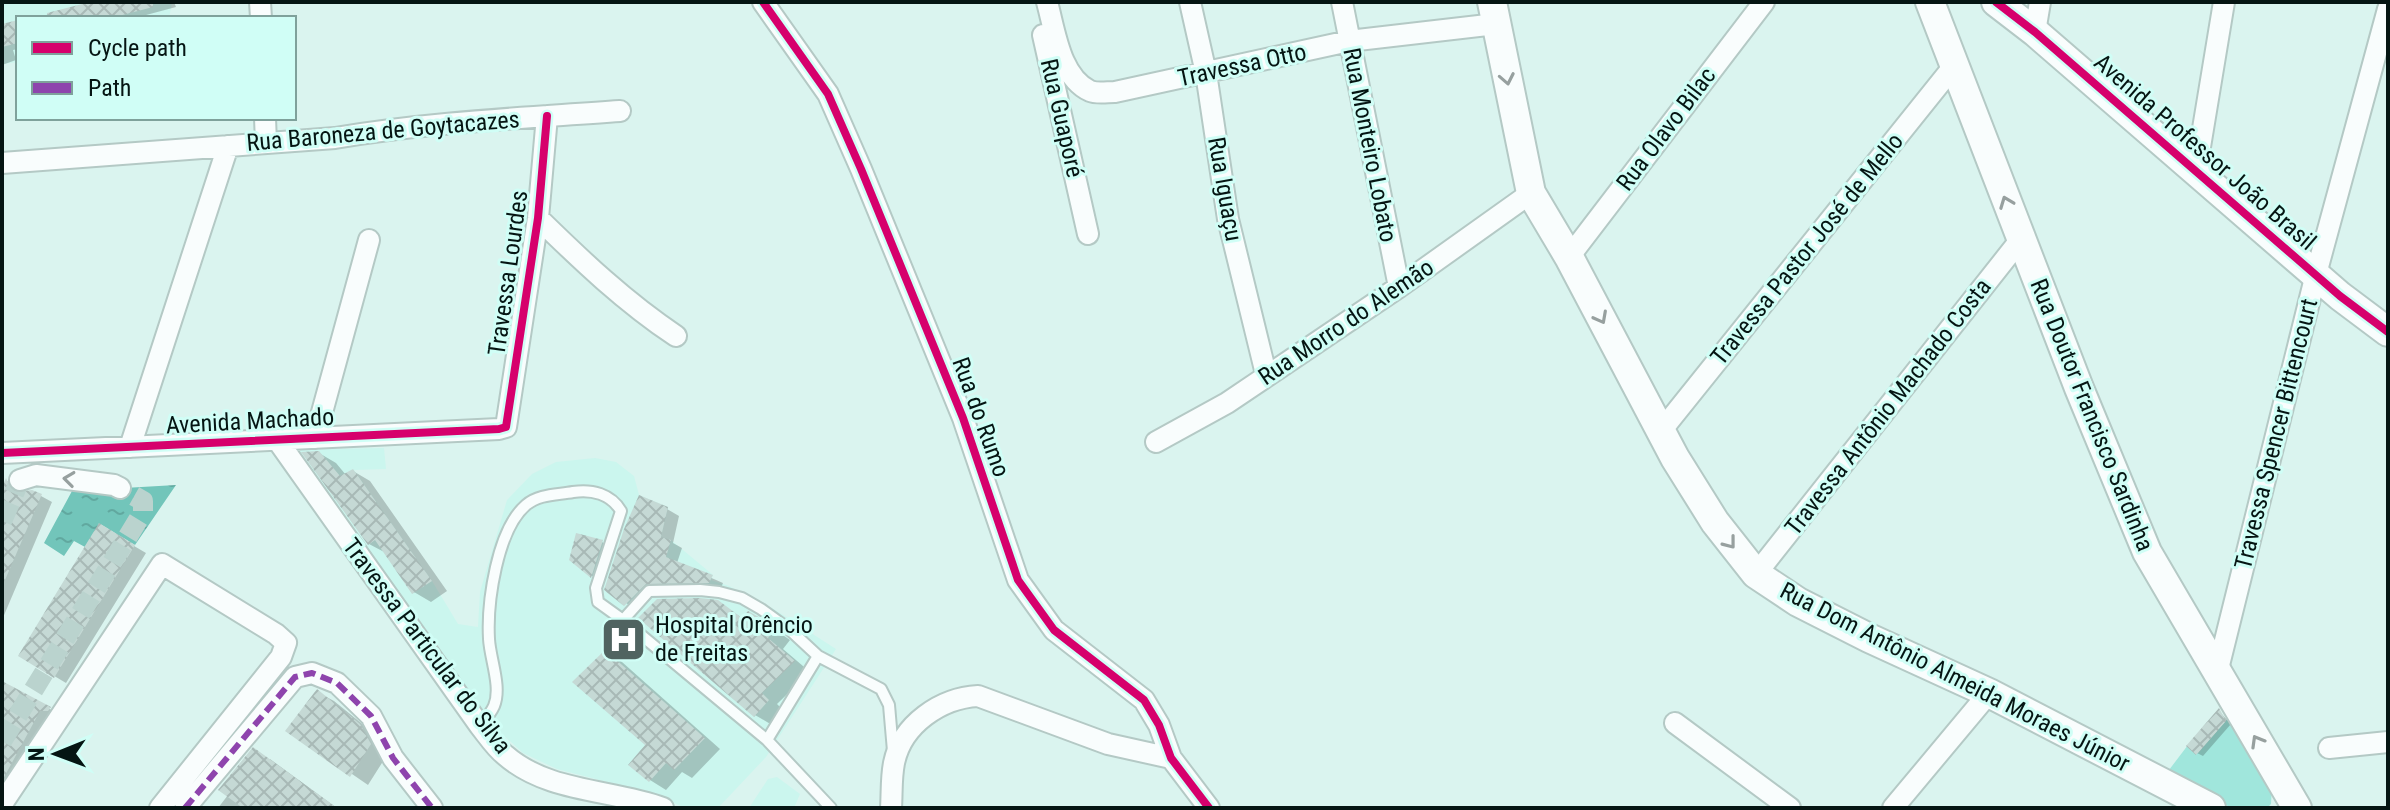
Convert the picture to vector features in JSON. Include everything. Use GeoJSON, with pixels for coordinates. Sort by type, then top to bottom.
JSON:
{"type":"FeatureCollection","features":[{"type":"Feature","properties":{"kind":"main road","name":"Rua Doutor Francisco Sardinha"},"geometry":{"type":"LineString","coordinates":[[1930,2],[2079,388],[2147,552],[2287,802]]}},
{"type":"Feature","properties":{"kind":"main road","name":"Avenida Professor João Brasil"},"geometry":{"type":"LineString","coordinates":[[1996,2],[2388,332]]}},
{"type":"Feature","properties":{"kind":"main road","name":"Rua Dom Antônio Almeida Moraes Júnior"},"geometry":{"type":"LineString","coordinates":[[1494,13],[1531,193],[1569,257],[1661,431],[1715,522],[1756,574],[1798,602],[1989,693],[2211,808]]}},
{"type":"Feature","properties":{"kind":"street","name":"Rua do Rumo"},"geometry":{"type":"LineString","coordinates":[[763,2],[828,94],[963,418],[1018,580],[1054,630],[1144,700],[1159,725],[1171,758],[1209,808]]}},
{"type":"Feature","properties":{"kind":"street","name":"Rua Guaporé"},"geometry":{"type":"LineString","coordinates":[[1035,2],[1088,234]]}},
{"type":"Feature","properties":{"kind":"street","name":"Travessa Otto"},"geometry":{"type":"LineString","coordinates":[[1047,2],[1061,53],[1070,71],[1079,83],[1093,92],[1115,92],[1494,13]]}},
{"type":"Feature","properties":{"kind":"street","name":"Rua Iguaçu"},"geometry":{"type":"LineString","coordinates":[[1190,2],[1206,73],[1228,219],[1266,374]]}},
{"type":"Feature","properties":{"kind":"street","name":"Rua Monteiro Lobato"},"geometry":{"type":"LineString","coordinates":[[1342,2],[1399,287]]}},
{"type":"Feature","properties":{"kind":"street","name":"Rua Olavo Bilac"},"geometry":{"type":"LineString","coordinates":[[1569,257],[1764,2]]}},
{"type":"Feature","properties":{"kind":"street"},"geometry":{"type":"LineString","coordinates":[[2035,32],[2040,2]]}},
{"type":"Feature","properties":{"kind":"street"},"geometry":{"type":"LineString","coordinates":[[2196,171],[2224,2]]}},
{"type":"Feature","properties":{"kind":"street","name":"Travessa Spencer Bittencourt"},"geometry":{"type":"LineString","coordinates":[[2217,673],[2316,274],[2388,9]]}},
{"type":"Feature","properties":{"kind":"street","name":"Travessa Pastor José de Mello"},"geometry":{"type":"LineString","coordinates":[[1661,431],[1953,67]]}},
{"type":"Feature","properties":{"kind":"street","name":"Rua Baroneza de Goytacazes"},"geometry":{"type":"LineString","coordinates":[[2,163],[335,138],[438,124],[620,111]]}},
{"type":"Feature","properties":{"kind":"street","name":"Travessa Lourdes"},"geometry":{"type":"LineString","coordinates":[[499,429],[506,427],[538,218],[547,116]]}},
{"type":"Feature","properties":{"kind":"street"},"geometry":{"type":"LineString","coordinates":[[265,120],[266,143]]}},
{"type":"Feature","properties":{"kind":"street"},"geometry":{"type":"LineString","coordinates":[[130,447],[228,146]]}},
{"type":"Feature","properties":{"kind":"street","name":"Rua Morro do Alemão"},"geometry":{"type":"LineString","coordinates":[[1156,442],[1227,403],[1531,193]]}},
{"type":"Feature","properties":{"kind":"street"},"geometry":{"type":"LineString","coordinates":[[538,218],[640,313],[676,336]]}},
{"type":"Feature","properties":{"kind":"street","name":"Travessa Antônio Machado Costa"},"geometry":{"type":"LineString","coordinates":[[1756,574],[2021,239]]}},
{"type":"Feature","properties":{"kind":"street"},"geometry":{"type":"LineString","coordinates":[[315,438],[369,240]]}},
{"type":"Feature","properties":{"kind":"street","name":"Avenida Machado"},"geometry":{"type":"LineString","coordinates":[[2,453],[499,429]]}},
{"type":"Feature","properties":{"kind":"street","name":"Travessa Particular do Silva"},"geometry":{"type":"LineString","coordinates":[[278,441],[480,726],[507,757],[546,779],[663,808]]}},
{"type":"Feature","properties":{"kind":"street"},"geometry":{"type":"LineString","coordinates":[[25,478],[120,488]]}},
{"type":"Feature","properties":{"kind":"street"},"geometry":{"type":"LineString","coordinates":[[2,804],[162,564],[286,643],[281,657],[160,808]]}},
{"type":"Feature","properties":{"kind":"street"},"geometry":{"type":"LineString","coordinates":[[185,808],[295,677],[312,673],[337,683],[371,716],[393,758],[432,808]]}},
{"type":"Feature","properties":{"kind":"street"},"geometry":{"type":"LineString","coordinates":[[1893,808],[1989,693]]}},
{"type":"Feature","properties":{"kind":"street"},"geometry":{"type":"LineString","coordinates":[[891,808],[894,762],[911,730],[927,714],[961,697],[978,696],[1108,744],[1171,758]]}},
{"type":"Feature","properties":{"kind":"street"},"geometry":{"type":"LineString","coordinates":[[1675,723],[1790,808]]}},
{"type":"Feature","properties":{"kind":"street"},"geometry":{"type":"LineString","coordinates":[[2329,748],[2388,742]]}},
{"type":"Feature","properties":{"kind":"lane"},"geometry":{"type":"LineString","coordinates":[[25,478],[36,458],[35,451]]}},
{"type":"Feature","properties":{"kind":"lane"},"geometry":{"type":"LineString","coordinates":[[480,726],[495,704],[496,686],[489,638],[490,595],[502,547],[513,521],[527,504],[546,495],[581,491],[598,493],[621,511],[595,595],[598,602],[767,740],[831,808]]}},
{"type":"Feature","properties":{"kind":"lane"},"geometry":{"type":"LineString","coordinates":[[623,620],[649,591],[719,592],[742,598],[790,630],[818,656],[881,689],[887,697],[894,762]]}},
{"type":"Feature","properties":{"kind":"lane"},"geometry":{"type":"LineString","coordinates":[[767,740],[818,656]]}},
{"type":"Feature","properties":{"kind":"shaded area"},"geometry":{"type":"Polygon","coordinates":[[[2,2],[172,2],[169,16],[16,16],[16,62],[2,64],[2,2]]]}},
{"type":"Feature","properties":{"kind":"shaded area","name":"Hospital Orêncio de Freitas"},"geometry":{"type":"Polygon","coordinates":[[[384,448],[386,469],[354,470],[432,581],[458,624],[478,627],[480,592],[507,500],[532,474],[556,462],[595,458],[616,462],[634,476],[639,495],[668,507],[661,537],[671,540],[713,575],[711,580],[772,608],[836,649],[766,757],[718,808],[685,808],[657,795],[557,769],[523,753],[475,702],[298,453],[318,449],[384,448]]]}},
{"type":"Feature","properties":{"kind":"shaded area"},"geometry":{"type":"Polygon","coordinates":[[[2230,716],[2272,785],[2271,804],[2267,808],[2231,808],[2169,770],[2188,745],[2198,753],[2230,716]]]}},
{"type":"Feature","properties":{"kind":"shaded area"},"geometry":{"type":"Polygon","coordinates":[[[777,777],[800,794],[794,808],[749,808],[768,779],[777,777]]]}},
{"type":"Feature","properties":{"kind":"water"},"geometry":{"type":"Polygon","coordinates":[[[176,485],[135,545],[100,524],[85,547],[74,541],[64,556],[44,543],[72,491],[176,485]]]}},
{"type":"Feature","properties":{"kind":"building"},"geometry":{"type":"Polygon","coordinates":[[[90,2],[153,2],[153,7],[119,16],[48,16],[47,13],[90,2]]]}},
{"type":"Feature","properties":{"kind":"building"},"geometry":{"type":"Polygon","coordinates":[[[16,20],[16,44],[2,47],[2,24],[16,20]]]}},
{"type":"Feature","properties":{"kind":"building"},"geometry":{"type":"Polygon","coordinates":[[[319,451],[340,476],[353,469],[432,581],[412,594],[375,540],[368,545],[301,452],[319,451]]]}},
{"type":"Feature","properties":{"kind":"building"},"geometry":{"type":"Polygon","coordinates":[[[6,478],[16,492],[32,490],[42,494],[2,587],[2,487],[6,478]]]}},
{"type":"Feature","properties":{"kind":"building"},"geometry":{"type":"Polygon","coordinates":[[[639,495],[668,507],[661,537],[671,540],[666,557],[713,575],[709,583],[646,584],[624,606],[604,590],[639,495]]]}},
{"type":"Feature","properties":{"kind":"building"},"geometry":{"type":"Polygon","coordinates":[[[99,523],[135,545],[54,678],[18,656],[99,523]]]}},
{"type":"Feature","properties":{"kind":"building"},"geometry":{"type":"Polygon","coordinates":[[[576,533],[603,540],[591,578],[569,560],[576,533]]]}},
{"type":"Feature","properties":{"kind":"building"},"geometry":{"type":"Polygon","coordinates":[[[657,599],[718,600],[742,618],[748,611],[757,616],[775,629],[768,638],[795,661],[762,693],[769,700],[754,717],[638,618],[657,599]]]}},
{"type":"Feature","properties":{"kind":"building"},"geometry":{"type":"Polygon","coordinates":[[[605,650],[705,738],[674,770],[666,763],[649,782],[628,765],[645,745],[572,682],[605,650]]]}},
{"type":"Feature","properties":{"kind":"building"},"geometry":{"type":"Polygon","coordinates":[[[2,681],[51,707],[48,711],[40,711],[2,781],[2,681]]]}},
{"type":"Feature","properties":{"kind":"building"},"geometry":{"type":"Polygon","coordinates":[[[317,689],[360,724],[371,744],[350,777],[285,731],[317,689]]]}},
{"type":"Feature","properties":{"kind":"building"},"geometry":{"type":"Polygon","coordinates":[[[2219,708],[2226,721],[2196,755],[2186,746],[2219,708]]]}},
{"type":"Feature","properties":{"kind":"building"},"geometry":{"type":"Polygon","coordinates":[[[253,747],[337,808],[243,808],[218,790],[253,747]]]}},
{"type":"Feature","properties":{"kind":"tunnel"},"geometry":{"type":"LineString","coordinates":[[2,521],[20,480]]}},
{"type":"Feature","properties":{"kind":"tunnel"},"geometry":{"type":"LineString","coordinates":[[2,741],[143,512],[143,501],[120,488]]}},
{"type":"Feature","properties":{"kind":"marked path"},"geometry":{"type":"LineString","coordinates":[[185,808],[295,677],[312,673],[337,683],[371,716],[393,758],[432,808]]}},
{"type":"Feature","properties":{"kind":"cycle path"},"geometry":{"type":"LineString","coordinates":[[763,2],[828,94],[963,418],[1018,580],[1054,630],[1144,700],[1159,725],[1171,758],[1209,808]]}},
{"type":"Feature","properties":{"kind":"cycle path"},"geometry":{"type":"LineString","coordinates":[[1996,2],[2035,32],[2340,296],[2388,332]]}},
{"type":"Feature","properties":{"kind":"cycle path"},"geometry":{"type":"LineString","coordinates":[[2,453],[506,427],[538,218],[547,116]]}},
{"type":"Feature","properties":{"kind":"place","name":"Hospital Orêncio de Freitas"},"geometry":{"type":"Point","coordinates":[624,639]}}]}
